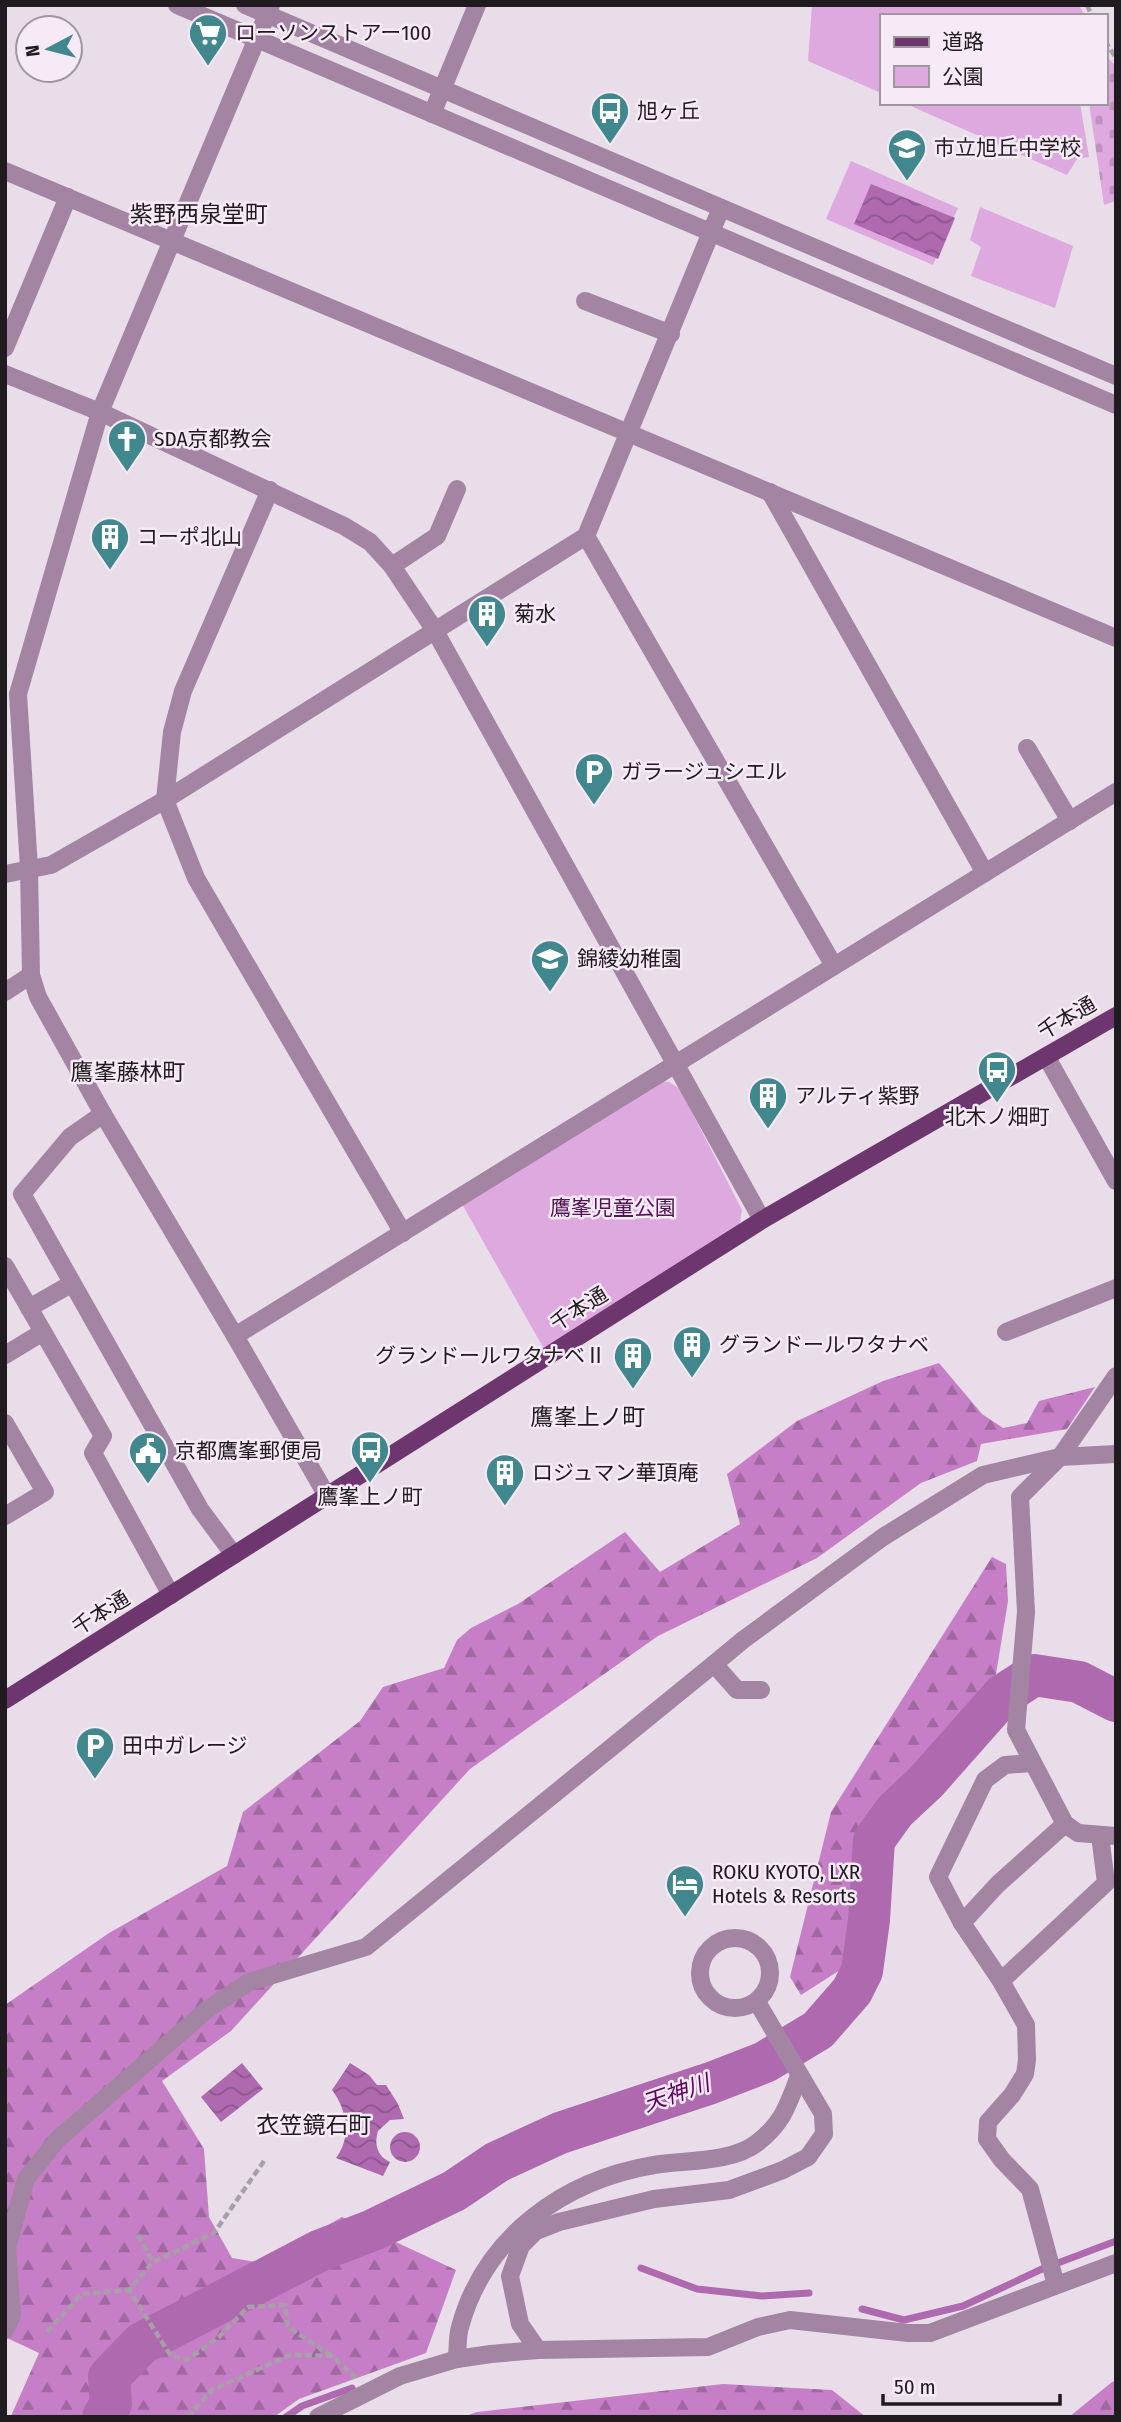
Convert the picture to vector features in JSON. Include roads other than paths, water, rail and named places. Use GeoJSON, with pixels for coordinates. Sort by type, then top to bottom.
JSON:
{"type":"FeatureCollection","features":[{"type":"Feature","properties":{"kind":"main road","name":"千本通"},"geometry":{"type":"LineString","coordinates":[[5,1700],[762,1220],[1116,1016]]}},
{"type":"Feature","properties":{"kind":"street"},"geometry":{"type":"LineString","coordinates":[[177,5],[1116,405]]}},
{"type":"Feature","properties":{"kind":"street"},"geometry":{"type":"LineString","coordinates":[[245,5],[269,10],[441,89],[1116,376]]}},
{"type":"Feature","properties":{"kind":"street"},"geometry":{"type":"LineString","coordinates":[[432,114],[477,5]]}},
{"type":"Feature","properties":{"kind":"street"},"geometry":{"type":"LineString","coordinates":[[269,10],[100,412],[18,694],[29,868],[31,975],[37,997],[327,1496]]}},
{"type":"Feature","properties":{"kind":"street"},"geometry":{"type":"LineString","coordinates":[[5,171],[1116,638]]}},
{"type":"Feature","properties":{"kind":"street"},"geometry":{"type":"LineString","coordinates":[[5,348],[68,197]]}},
{"type":"Feature","properties":{"kind":"street"},"geometry":{"type":"LineString","coordinates":[[5,874],[51,865],[165,800],[586,536],[721,208]]}},
{"type":"Feature","properties":{"kind":"street"},"geometry":{"type":"LineString","coordinates":[[584,301],[671,334]]}},
{"type":"Feature","properties":{"kind":"street"},"geometry":{"type":"LineString","coordinates":[[1055,380],[1066,355]]}},
{"type":"Feature","properties":{"kind":"street"},"geometry":{"type":"LineString","coordinates":[[5,374],[100,412],[344,526],[370,542],[392,566],[434,629],[762,1220]]}},
{"type":"Feature","properties":{"kind":"street"},"geometry":{"type":"LineString","coordinates":[[392,566],[437,536],[457,489]]}},
{"type":"Feature","properties":{"kind":"street"},"geometry":{"type":"LineString","coordinates":[[270,490],[183,691],[172,732],[165,800],[196,878],[402,1233]]}},
{"type":"Feature","properties":{"kind":"street"},"geometry":{"type":"LineString","coordinates":[[770,492],[985,873]]}},
{"type":"Feature","properties":{"kind":"street"},"geometry":{"type":"LineString","coordinates":[[586,536],[834,966]]}},
{"type":"Feature","properties":{"kind":"street"},"geometry":{"type":"LineString","coordinates":[[1027,748],[1070,821]]}},
{"type":"Feature","properties":{"kind":"street"},"geometry":{"type":"LineString","coordinates":[[235,1336],[1116,792]]}},
{"type":"Feature","properties":{"kind":"street"},"geometry":{"type":"LineString","coordinates":[[5,992],[31,975]]}},
{"type":"Feature","properties":{"kind":"street"},"geometry":{"type":"LineString","coordinates":[[1046,1056],[1116,1181]]}},
{"type":"Feature","properties":{"kind":"street"},"geometry":{"type":"LineString","coordinates":[[103,1114],[70,1137],[22,1194],[200,1508],[234,1555]]}},
{"type":"Feature","properties":{"kind":"street"},"geometry":{"type":"LineString","coordinates":[[5,1266],[103,1436],[93,1453],[171,1595]]}},
{"type":"Feature","properties":{"kind":"street"},"geometry":{"type":"LineString","coordinates":[[29,1308],[71,1284]]}},
{"type":"Feature","properties":{"kind":"street"},"geometry":{"type":"LineString","coordinates":[[1006,1332],[1116,1288]]}},
{"type":"Feature","properties":{"kind":"street"},"geometry":{"type":"LineString","coordinates":[[5,1356],[43,1332]]}},
{"type":"Feature","properties":{"kind":"street"},"geometry":{"type":"LineString","coordinates":[[1001,1981],[1106,1883],[1108,1835],[1078,1833],[1065,1824],[1016,1730],[1026,1612],[1020,1497],[1060,1457],[1116,1376]]}},
{"type":"Feature","properties":{"kind":"street"},"geometry":{"type":"LineString","coordinates":[[5,1423],[45,1492],[5,1517]]}},
{"type":"Feature","properties":{"kind":"street"},"geometry":{"type":"LineString","coordinates":[[5,2330],[12,2315],[7,2249],[26,2179],[58,2139],[208,2009],[249,1982],[366,1947],[743,1640],[883,1537],[983,1475],[1060,1457],[1116,1454]]}},
{"type":"Feature","properties":{"kind":"street"},"geometry":{"type":"LineString","coordinates":[[714,1664],[737,1690],[761,1690]]}},
{"type":"Feature","properties":{"kind":"street"},"geometry":{"type":"LineString","coordinates":[[1032,1763],[1005,1765],[985,1780],[938,1877],[962,1923],[1001,1981],[1026,2025],[1025,2074],[988,2122],[987,2139],[1002,2160],[1030,2189],[1056,2285]]}},
{"type":"Feature","properties":{"kind":"street"},"geometry":{"type":"LineString","coordinates":[[962,1923],[998,1884],[1065,1824]]}},
{"type":"Feature","properties":{"kind":"street"},"geometry":{"type":"LineString","coordinates":[[730,1938],[748,1940],[763,1951],[770,1968],[768,1987],[757,2002],[740,2009],[721,2007],[706,1996],[699,1979],[701,1960],[713,1945],[730,1938]]}},
{"type":"Feature","properties":{"kind":"street"},"geometry":{"type":"LineString","coordinates":[[538,2350],[520,2324],[510,2276],[521,2246],[536,2231],[559,2221],[654,2199],[729,2190],[783,2170],[808,2157],[824,2134],[823,2114],[757,2002]]}},
{"type":"Feature","properties":{"kind":"street"},"geometry":{"type":"LineString","coordinates":[[457,2359],[459,2329],[471,2297],[496,2253],[539,2211],[587,2182],[652,2165],[724,2157],[756,2144],[785,2115],[799,2076]]}},
{"type":"Feature","properties":{"kind":"street"},"geometry":{"type":"LineString","coordinates":[[318,2417],[400,2376],[457,2359],[538,2350],[708,2347],[758,2327],[790,2320],[930,2333],[1116,2263]]}},
{"type":"Feature","properties":{"kind":"water"},"geometry":{"type":"Polygon","coordinates":[[[871,184],[955,218],[938,259],[854,224],[871,184]]]}},
{"type":"Feature","properties":{"kind":"water"},"geometry":{"type":"Polygon","coordinates":[[[242,2063],[263,2089],[221,2122],[201,2097],[242,2063]]]}},
{"type":"Feature","properties":{"kind":"water"},"geometry":{"type":"Polygon","coordinates":[[[350,2063],[369,2075],[377,2085],[386,2085],[404,2119],[390,2120],[378,2131],[378,2149],[390,2162],[383,2176],[336,2158],[344,2141],[346,2124],[341,2106],[332,2090],[350,2063]]]}},
{"type":"Feature","properties":{"kind":"water"},"geometry":{"type":"Polygon","coordinates":[[[405,2132],[416,2136],[420,2147],[416,2158],[405,2162],[394,2158],[390,2147],[394,2136],[405,2132]]]}},
{"type":"Feature","properties":{"kind":"waterway","name":"天神川"},"geometry":{"type":"LineString","coordinates":[[103,2417],[111,2404],[109,2377],[142,2343],[321,2250],[373,2230],[454,2191],[497,2162],[560,2133],[711,2083],[765,2062],[818,2030],[852,1991],[862,1971],[869,1920],[874,1840],[895,1811],[926,1782],[1003,1695],[1034,1675],[1079,1682],[1116,1701]]}},
{"type":"Feature","properties":{"kind":"waterway"},"geometry":{"type":"LineString","coordinates":[[862,2309],[904,2320],[963,2306],[1042,2269],[1116,2241]]}},
{"type":"Feature","properties":{"kind":"waterway"},"geometry":{"type":"LineString","coordinates":[[641,2268],[697,2289],[762,2296],[809,2293]]}},
{"type":"Feature","properties":{"kind":"waterway"},"geometry":{"type":"LineString","coordinates":[[286,2417],[302,2406],[352,2388]]}},
{"type":"Feature","properties":{"kind":"place","name":"ローソンストアー100"},"geometry":{"type":"Point","coordinates":[208,67]}},
{"type":"Feature","properties":{"kind":"place","name":"旭ヶ丘"},"geometry":{"type":"Point","coordinates":[610,145]}},
{"type":"Feature","properties":{"kind":"place","name":"市立旭丘中学校"},"geometry":{"type":"Point","coordinates":[907,182]}},
{"type":"Feature","properties":{"kind":"place","name":"SDA京都教会"},"geometry":{"type":"Point","coordinates":[127,473]}},
{"type":"Feature","properties":{"kind":"place","name":"コーポ北山"},"geometry":{"type":"Point","coordinates":[110,571]}},
{"type":"Feature","properties":{"kind":"place","name":"菊水"},"geometry":{"type":"Point","coordinates":[487,648]}},
{"type":"Feature","properties":{"kind":"place","name":"ガラージュシエル"},"geometry":{"type":"Point","coordinates":[594,806]}},
{"type":"Feature","properties":{"kind":"place","name":"錦綾幼稚園"},"geometry":{"type":"Point","coordinates":[550,993]}},
{"type":"Feature","properties":{"kind":"place","name":"北木ノ畑町"},"geometry":{"type":"Point","coordinates":[997,1104]}},
{"type":"Feature","properties":{"kind":"place","name":"アルティ紫野"},"geometry":{"type":"Point","coordinates":[768,1130]}},
{"type":"Feature","properties":{"kind":"place","name":"グランドールワタナベ"},"geometry":{"type":"Point","coordinates":[692,1379]}},
{"type":"Feature","properties":{"kind":"place","name":"グランドールワタナベⅡ"},"geometry":{"type":"Point","coordinates":[633,1390]}},
{"type":"Feature","properties":{"kind":"place","name":"鷹峯上ノ町"},"geometry":{"type":"Point","coordinates":[370,1484]}},
{"type":"Feature","properties":{"kind":"place","name":"京都鷹峯郵便局"},"geometry":{"type":"Point","coordinates":[148,1485]}},
{"type":"Feature","properties":{"kind":"place","name":"ロジュマン華頂庵"},"geometry":{"type":"Point","coordinates":[505,1507]}},
{"type":"Feature","properties":{"kind":"place","name":"田中ガレージ"},"geometry":{"type":"Point","coordinates":[95,1780]}},
{"type":"Feature","properties":{"kind":"place","name":"ROKU KYOTO, LXR Hotels & Resorts"},"geometry":{"type":"Point","coordinates":[685,1918]}},
{"type":"Feature","properties":{"kind":"district","name":"紫野西泉堂町"},"geometry":{"type":"Point","coordinates":[199,214]}},
{"type":"Feature","properties":{"kind":"district","name":"鷹峯藤林町"},"geometry":{"type":"Point","coordinates":[128,1072]}},
{"type":"Feature","properties":{"kind":"district","name":"鷹峯上ノ町"},"geometry":{"type":"Point","coordinates":[588,1417]}},
{"type":"Feature","properties":{"kind":"district","name":"衣笠鏡石町"},"geometry":{"type":"Point","coordinates":[314,2125]}},
{"type":"Feature","properties":{"kind":"park label","name":"鷹峯児童公園"},"geometry":{"type":"Point","coordinates":[613,1208]}}]}
